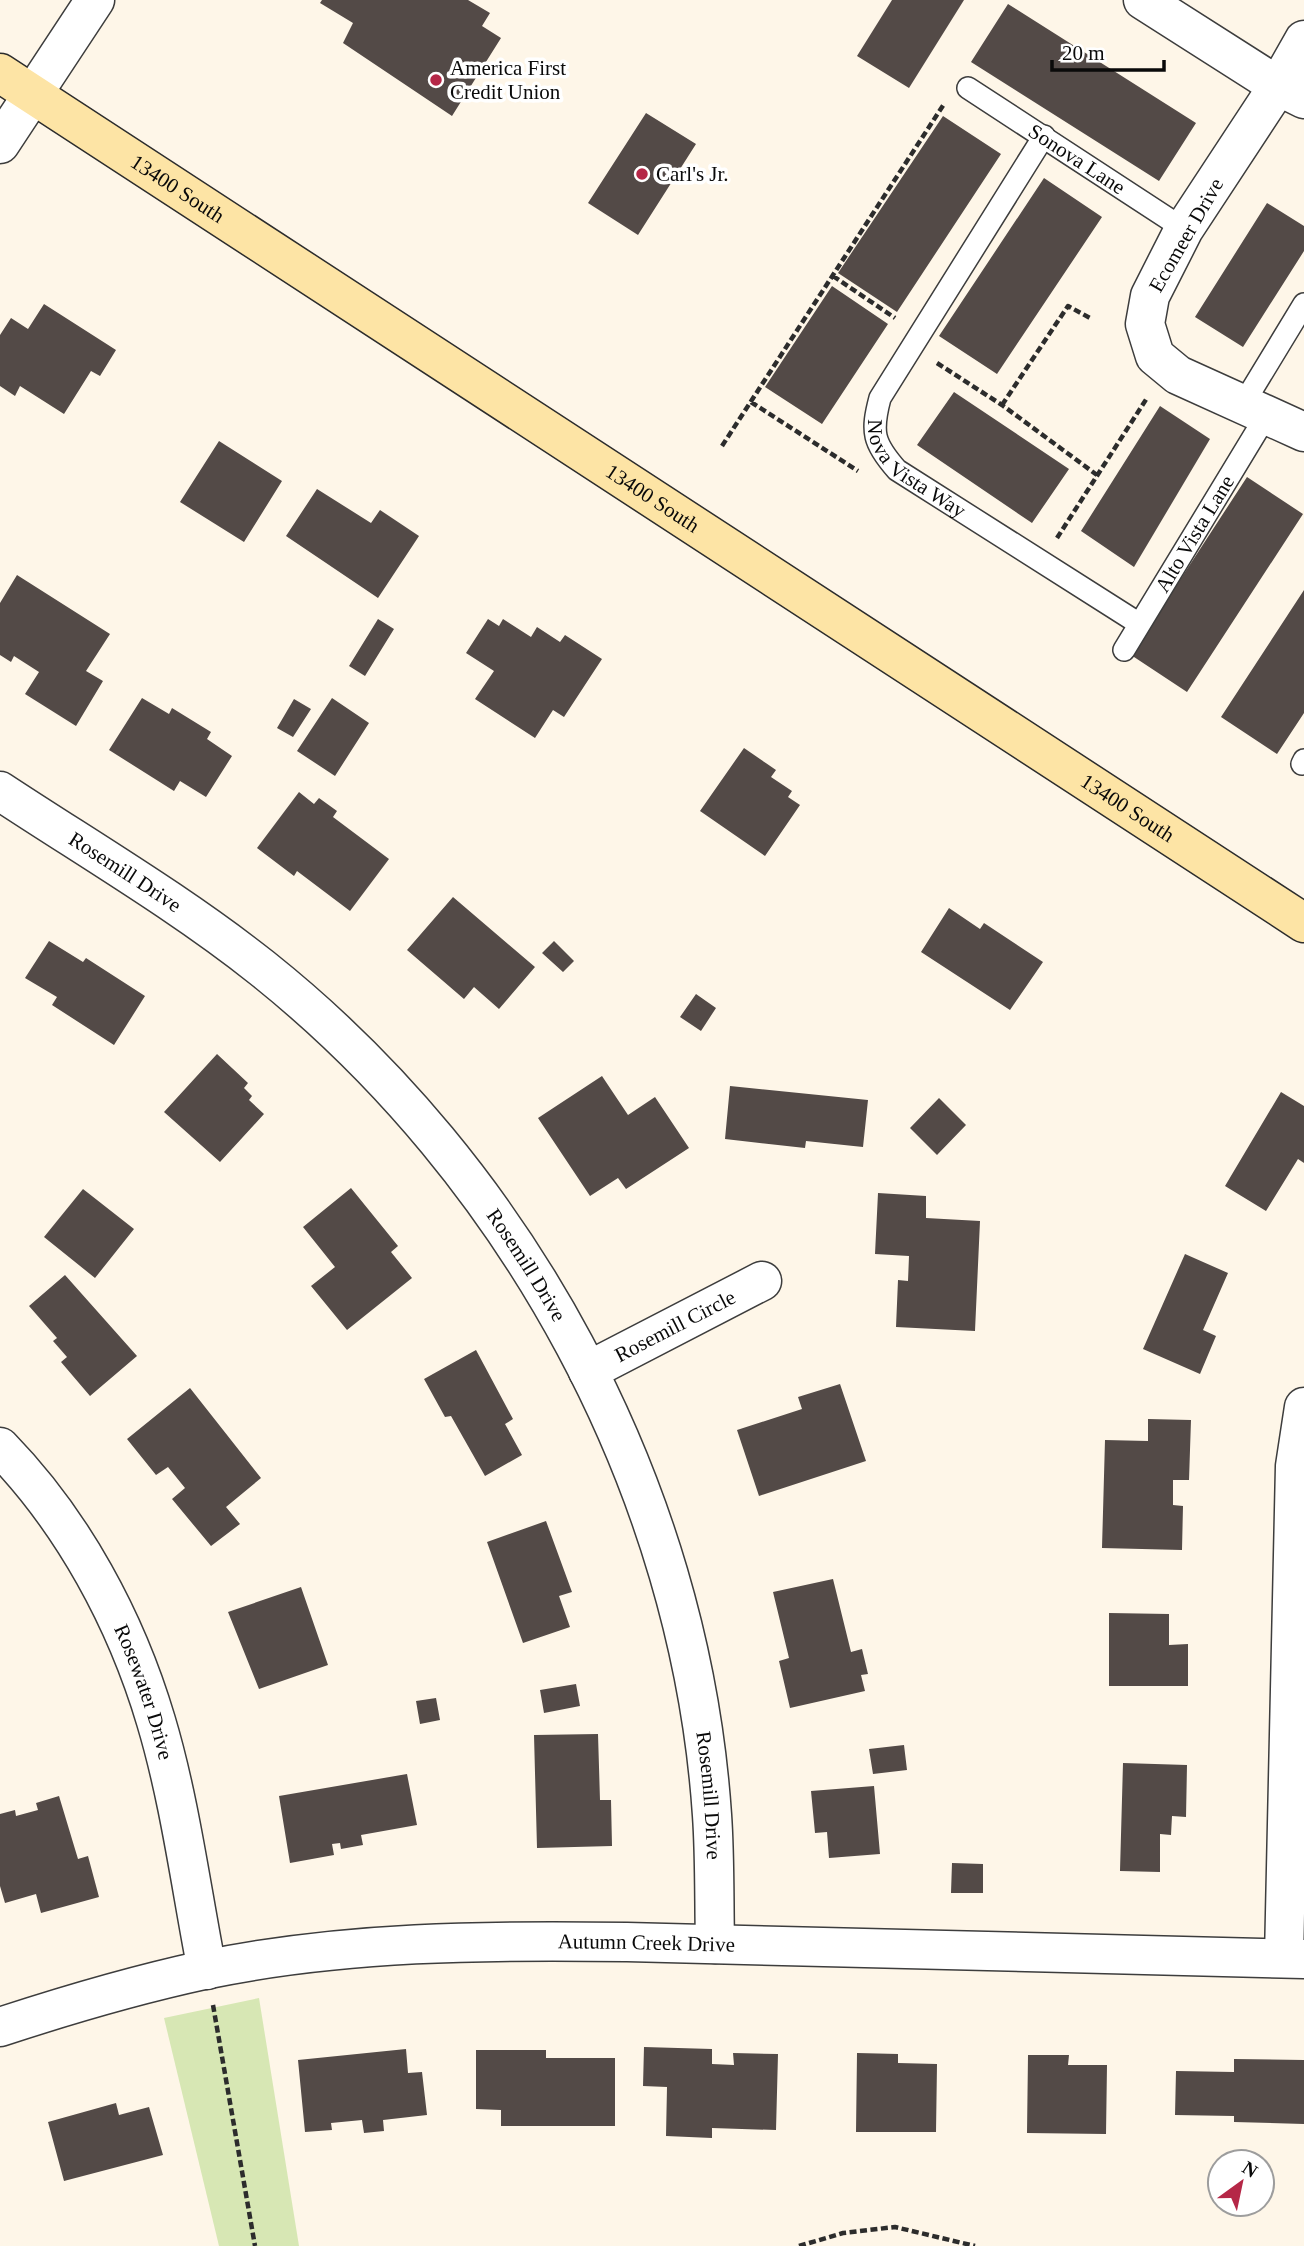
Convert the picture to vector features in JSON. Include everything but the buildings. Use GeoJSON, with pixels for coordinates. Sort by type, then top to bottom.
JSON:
{"type":"FeatureCollection","features":[{"type":"Feature","properties":{"kind":"main road","name":"13400 South"},"geometry":{"type":"LineString","coordinates":[[0,73],[1304,923]]}},
{"type":"Feature","properties":{"kind":"street"},"geometry":{"type":"LineString","coordinates":[[0,144],[95,0]]}},
{"type":"Feature","properties":{"kind":"street"},"geometry":{"type":"LineString","coordinates":[[1143,0],[1291,92]]}},
{"type":"Feature","properties":{"kind":"street","name":"Ecomeer Drive"},"geometry":{"type":"LineString","coordinates":[[1304,40],[1291,92],[1184,229],[1150,296],[1145,324],[1154,356],[1178,375],[1304,432]]}},
{"type":"Feature","properties":{"kind":"street","name":"Rosemill Drive"},"geometry":{"type":"LineString","coordinates":[[0,791],[201,922],[264,969],[360,1056],[440,1142],[490,1210],[588,1371],[644,1496],[670,1580],[688,1657],[712,1814],[715,1944]]}},
{"type":"Feature","properties":{"kind":"street","name":"Rosemill Circle"},"geometry":{"type":"LineString","coordinates":[[588,1371],[762,1281]]}},
{"type":"Feature","properties":{"kind":"street"},"geometry":{"type":"LineString","coordinates":[[1294,1958],[1295,1466],[1304,1407]]}},
{"type":"Feature","properties":{"kind":"street","name":"Rosewater Drive"},"geometry":{"type":"LineString","coordinates":[[0,1447],[22,1470],[66,1528],[102,1588],[132,1654],[156,1721],[207,1970]]}},
{"type":"Feature","properties":{"kind":"street","name":"Autumn Creek Drive"},"geometry":{"type":"LineString","coordinates":[[0,2027],[121,1990],[207,1970],[414,1944],[525,1940],[1294,1958]]}},
{"type":"Feature","properties":{"kind":"lane","name":"Sonova Lane"},"geometry":{"type":"LineString","coordinates":[[968,88],[1184,229]]}},
{"type":"Feature","properties":{"kind":"lane","name":"Nova Vista Way"},"geometry":{"type":"LineString","coordinates":[[1044,136],[880,398],[873,424],[879,449],[897,470],[1138,622]]}},
{"type":"Feature","properties":{"kind":"lane","name":"Alto Vista Lane"},"geometry":{"type":"LineString","coordinates":[[1124,650],[1254,411],[1304,304]]}},
{"type":"Feature","properties":{"kind":"path"},"geometry":{"type":"LineString","coordinates":[[722,446],[947,99]]}},
{"type":"Feature","properties":{"kind":"path"},"geometry":{"type":"LineString","coordinates":[[832,276],[902,322]]}},
{"type":"Feature","properties":{"kind":"path"},"geometry":{"type":"LineString","coordinates":[[1002,405],[1068,306],[1090,317]]}},
{"type":"Feature","properties":{"kind":"path"},"geometry":{"type":"LineString","coordinates":[[934,360],[1002,405],[1097,475]]}},
{"type":"Feature","properties":{"kind":"path"},"geometry":{"type":"LineString","coordinates":[[1055,540],[1149,395]]}},
{"type":"Feature","properties":{"kind":"path"},"geometry":{"type":"LineString","coordinates":[[751,401],[862,474]]}},
{"type":"Feature","properties":{"kind":"path"},"geometry":{"type":"LineString","coordinates":[[207,1970],[254,2246]]}},
{"type":"Feature","properties":{"kind":"path"},"geometry":{"type":"LineString","coordinates":[[800,2246],[843,2233],[895,2227],[975,2246]]}},
{"type":"Feature","properties":{"kind":"green space"},"geometry":{"type":"Polygon","coordinates":[[[259,1998],[299,2246],[219,2246],[164,2018],[259,1998]]]}},
{"type":"Feature","properties":{"kind":"place","name":"America First Credit Union"},"geometry":{"type":"Point","coordinates":[436,80]}},
{"type":"Feature","properties":{"kind":"place","name":"Carl's Jr."},"geometry":{"type":"Point","coordinates":[642,174]}}]}
